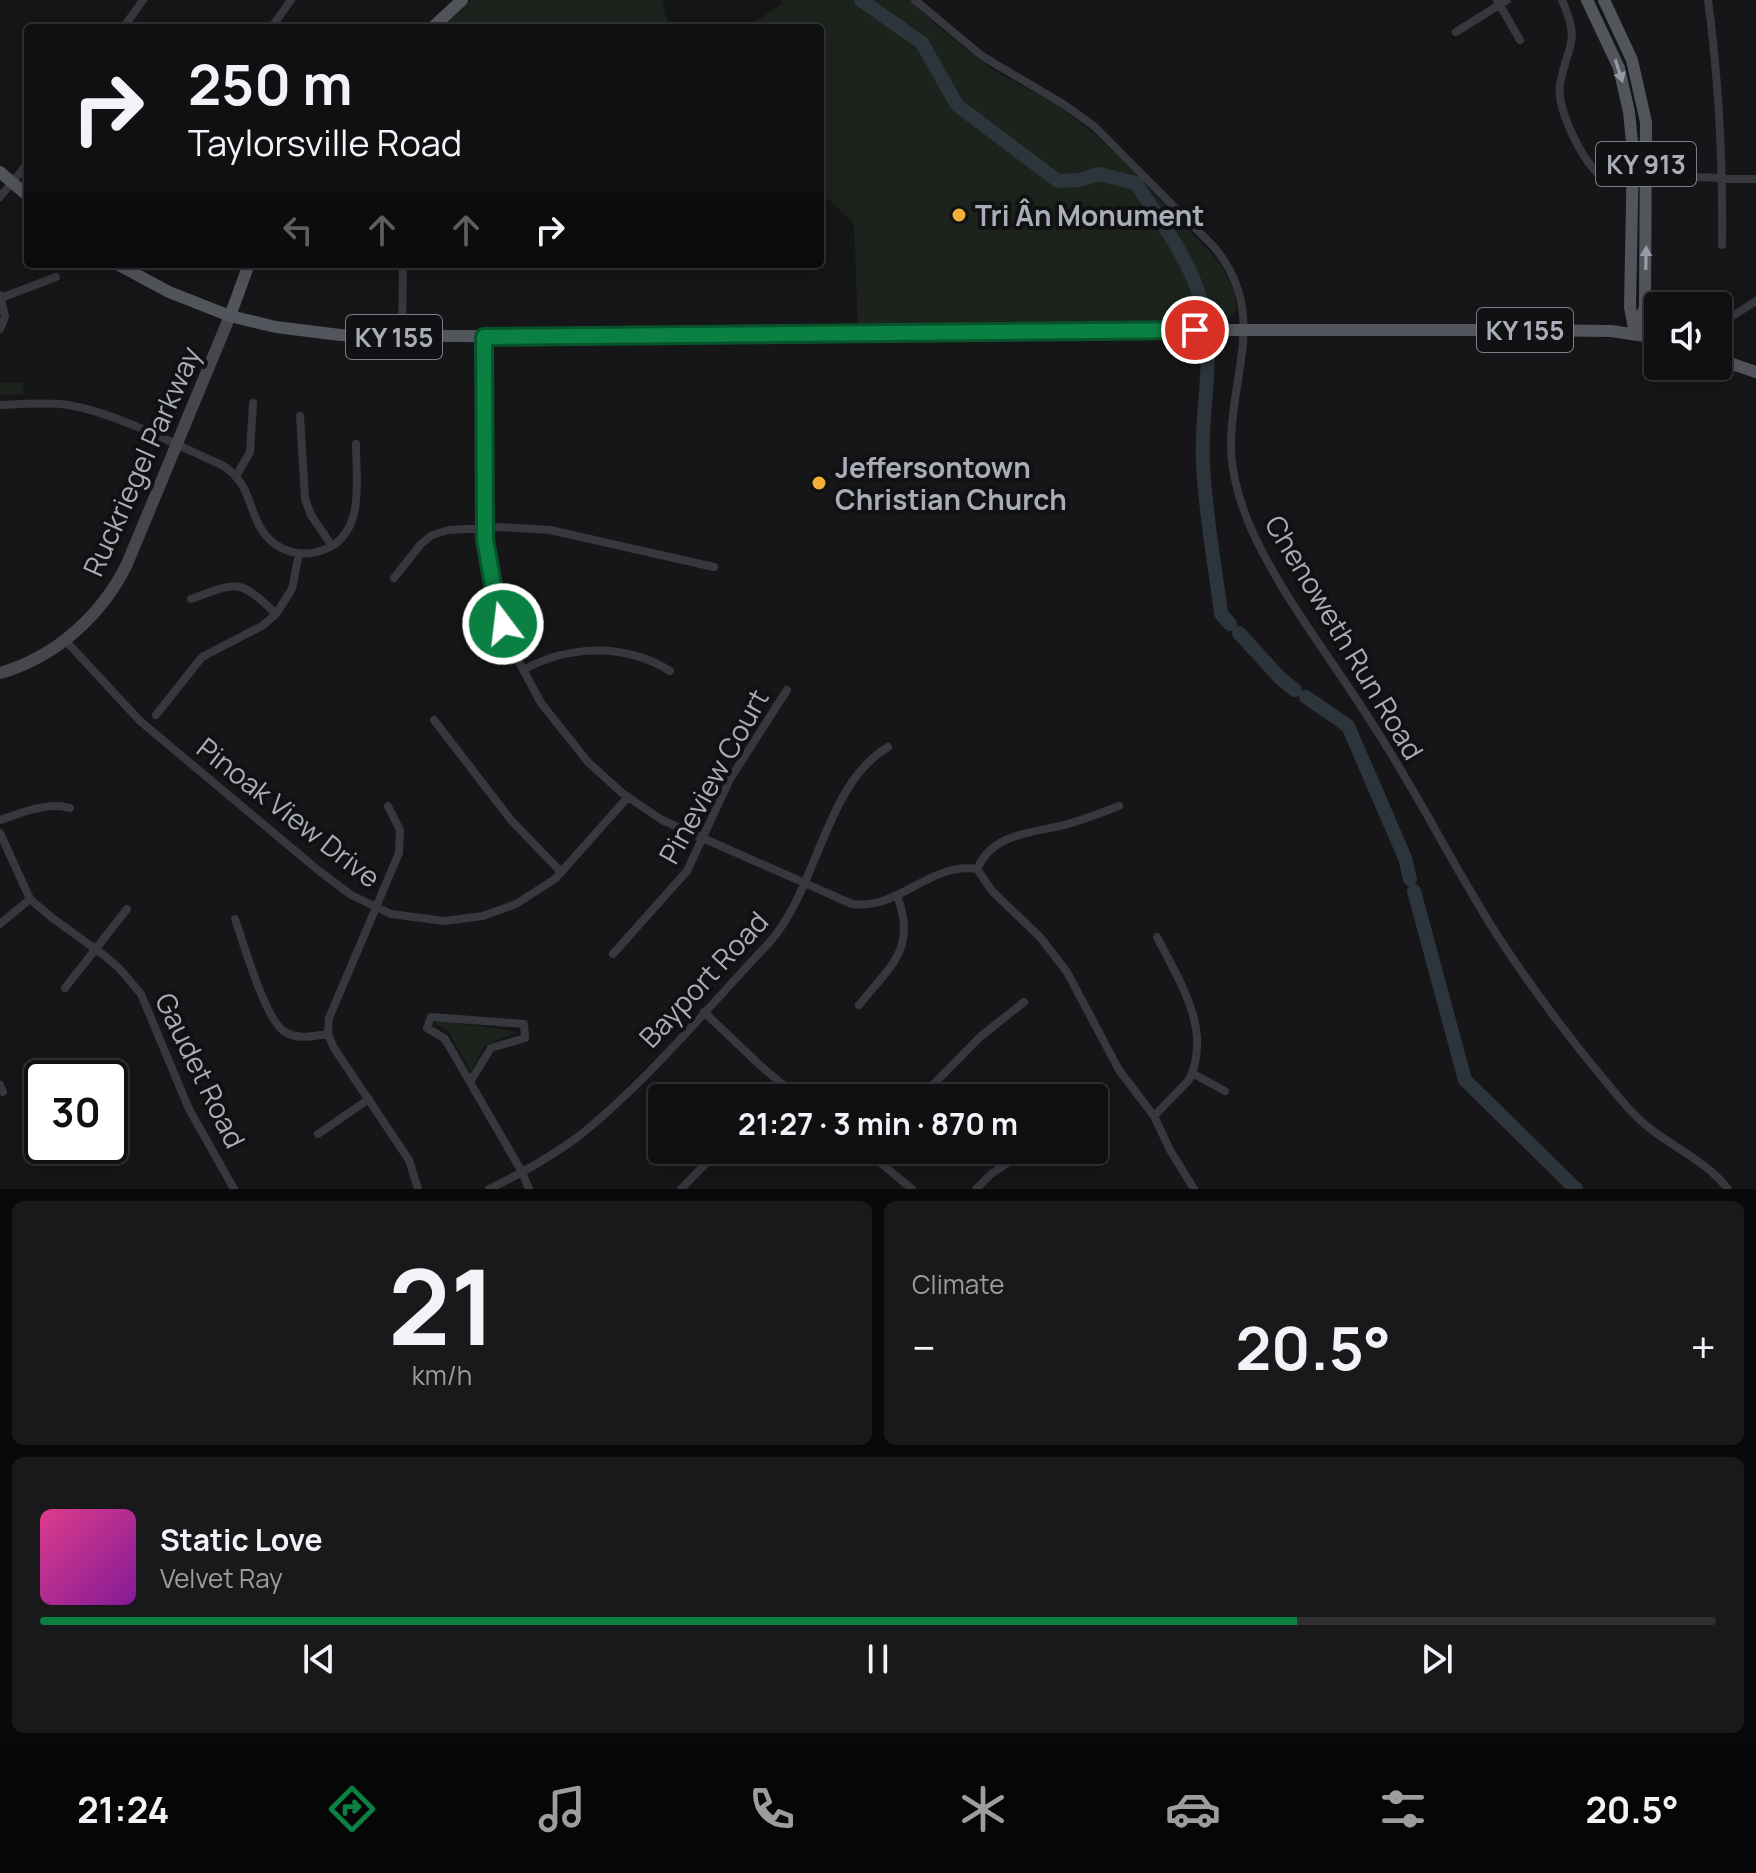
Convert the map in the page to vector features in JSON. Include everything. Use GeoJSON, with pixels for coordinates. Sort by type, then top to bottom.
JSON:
{"type":"FeatureCollection","features":[{"type":"Feature","properties":{"kind":"main road"},"geometry":{"type":"LineString","coordinates":[[436,24],[462,0]]}},
{"type":"Feature","properties":{"kind":"main road","name":"KY 913"},"geometry":{"type":"LineString","coordinates":[[1587,0],[1611,49],[1625,90],[1632,135],[1630,307],[1635,334]]}},
{"type":"Feature","properties":{"kind":"main road","name":"KY 913"},"geometry":{"type":"LineString","coordinates":[[1604,0],[1632,60],[1646,131],[1645,307],[1635,334]]}},
{"type":"Feature","properties":{"kind":"main road"},"geometry":{"type":"LineString","coordinates":[[0,172],[24,193]]}},
{"type":"Feature","properties":{"kind":"main road","name":"KY 155"},"geometry":{"type":"LineString","coordinates":[[124,268],[169,292],[230,316],[304,331],[402,337],[1195,330],[1574,330],[1644,336]]}},
{"type":"Feature","properties":{"kind":"main road","name":"Ruckriegel Parkway"},"geometry":{"type":"LineString","coordinates":[[0,673],[29,662],[65,640],[99,609],[122,574],[248,268]]}},
{"type":"Feature","properties":{"kind":"main road"},"geometry":{"type":"LineString","coordinates":[[1732,364],[1756,372]]}},
{"type":"Feature","properties":{"kind":"street"},"geometry":{"type":"LineString","coordinates":[[126,24],[143,0]]}},
{"type":"Feature","properties":{"kind":"street"},"geometry":{"type":"LineString","coordinates":[[274,24],[291,0]]}},
{"type":"Feature","properties":{"kind":"street","name":"Chenoweth Run Road"},"geometry":{"type":"LineString","coordinates":[[915,0],[982,56],[1072,109],[1104,136],[1220,255],[1236,282],[1245,330],[1231,436],[1232,463],[1244,509],[1265,554],[1376,728],[1502,942],[1544,1001],[1600,1074],[1642,1122],[1710,1169],[1728,1189]]}},
{"type":"Feature","properties":{"kind":"street"},"geometry":{"type":"LineString","coordinates":[[1562,0],[1573,25],[1570,53],[1560,86],[1565,116],[1585,157],[1598,174],[1756,179]]}},
{"type":"Feature","properties":{"kind":"street"},"geometry":{"type":"LineString","coordinates":[[1708,0],[1719,83],[1722,245]]}},
{"type":"Feature","properties":{"kind":"street"},"geometry":{"type":"LineString","coordinates":[[1456,32],[1501,1],[1520,40]]}},
{"type":"Feature","properties":{"kind":"street"},"geometry":{"type":"LineString","coordinates":[[0,197],[24,168]]}},
{"type":"Feature","properties":{"kind":"street"},"geometry":{"type":"LineString","coordinates":[[402,337],[403,268]]}},
{"type":"Feature","properties":{"kind":"street"},"geometry":{"type":"LineString","coordinates":[[0,329],[5,317],[0,296],[56,277]]}},
{"type":"Feature","properties":{"kind":"street"},"geometry":{"type":"LineString","coordinates":[[1732,316],[1756,301]]}},
{"type":"Feature","properties":{"kind":"street"},"geometry":{"type":"LineString","coordinates":[[484,337],[485,528],[494,591],[503,624],[541,703],[588,762],[628,797],[662,820],[842,901],[872,904],[897,896],[937,873],[959,868],[977,869]]}},
{"type":"Feature","properties":{"kind":"street"},"geometry":{"type":"LineString","coordinates":[[236,476],[250,452],[253,403]]}},
{"type":"Feature","properties":{"kind":"street"},"geometry":{"type":"LineString","coordinates":[[0,405],[68,405],[97,412],[222,465],[236,476],[249,495],[262,530],[278,546],[299,554],[332,546],[342,538],[353,520],[356,444]]}},
{"type":"Feature","properties":{"kind":"street"},"geometry":{"type":"LineString","coordinates":[[300,416],[305,499],[311,515],[332,546]]}},
{"type":"Feature","properties":{"kind":"street"},"geometry":{"type":"LineString","coordinates":[[394,578],[432,535],[449,530],[485,528],[550,530],[714,567]]}},
{"type":"Feature","properties":{"kind":"street"},"geometry":{"type":"LineString","coordinates":[[156,715],[202,657],[262,626],[276,614],[292,589],[299,554]]}},
{"type":"Feature","properties":{"kind":"street"},"geometry":{"type":"LineString","coordinates":[[191,599],[228,585],[239,585],[252,592],[276,614]]}},
{"type":"Feature","properties":{"kind":"street","name":"Pinoak View Drive"},"geometry":{"type":"LineString","coordinates":[[65,640],[140,721],[348,894],[376,908],[426,921],[474,918],[516,904],[547,885],[561,872],[628,797]]}},
{"type":"Feature","properties":{"kind":"street"},"geometry":{"type":"LineString","coordinates":[[523,670],[553,656],[607,651],[649,660],[670,671]]}},
{"type":"Feature","properties":{"kind":"street","name":"Pineview Court"},"geometry":{"type":"LineString","coordinates":[[613,954],[677,885],[703,840],[730,779],[787,690]]}},
{"type":"Feature","properties":{"kind":"street"},"geometry":{"type":"LineString","coordinates":[[434,720],[511,820],[561,872]]}},
{"type":"Feature","properties":{"kind":"street","name":"Bayport Road"},"geometry":{"type":"LineString","coordinates":[[489,1189],[576,1138],[608,1111],[777,934],[789,919],[851,783],[866,763],[888,747]]}},
{"type":"Feature","properties":{"kind":"street"},"geometry":{"type":"LineString","coordinates":[[0,820],[48,806],[70,808]]}},
{"type":"Feature","properties":{"kind":"street"},"geometry":{"type":"LineString","coordinates":[[388,806],[400,830],[401,846],[329,1018],[328,1034],[334,1048],[409,1160],[418,1189]]}},
{"type":"Feature","properties":{"kind":"street"},"geometry":{"type":"LineString","coordinates":[[977,869],[991,850],[1010,836],[1068,824],[1119,806]]}},
{"type":"Feature","properties":{"kind":"street","name":"Gaudet Road"},"geometry":{"type":"LineString","coordinates":[[0,833],[30,899],[119,968],[147,1005],[189,1109],[234,1189]]}},
{"type":"Feature","properties":{"kind":"street"},"geometry":{"type":"LineString","coordinates":[[977,869],[992,891],[1040,937],[1067,972],[1119,1070],[1154,1116],[1194,1189]]}},
{"type":"Feature","properties":{"kind":"street"},"geometry":{"type":"LineString","coordinates":[[859,1005],[903,946],[906,924],[897,896]]}},
{"type":"Feature","properties":{"kind":"street"},"geometry":{"type":"LineString","coordinates":[[0,924],[30,899]]}},
{"type":"Feature","properties":{"kind":"street"},"geometry":{"type":"LineString","coordinates":[[65,988],[127,909]]}},
{"type":"Feature","properties":{"kind":"street"},"geometry":{"type":"LineString","coordinates":[[235,919],[278,1027],[300,1037],[328,1034]]}},
{"type":"Feature","properties":{"kind":"street"},"geometry":{"type":"LineString","coordinates":[[1154,1116],[1180,1091],[1192,1073],[1197,1035],[1193,1012],[1157,937]]}},
{"type":"Feature","properties":{"kind":"street"},"geometry":{"type":"LineString","coordinates":[[934,1084],[980,1037],[1024,1002]]}},
{"type":"Feature","properties":{"kind":"street"},"geometry":{"type":"LineString","coordinates":[[704,1012],[782,1084]]}},
{"type":"Feature","properties":{"kind":"street"},"geometry":{"type":"LineString","coordinates":[[470,1082],[491,1048],[525,1038],[524,1024],[431,1017],[427,1028],[445,1039],[529,1189]]}},
{"type":"Feature","properties":{"kind":"street"},"geometry":{"type":"LineString","coordinates":[[1192,1073],[1225,1091]]}},
{"type":"Feature","properties":{"kind":"street"},"geometry":{"type":"LineString","coordinates":[[318,1134],[369,1099]]}},
{"type":"Feature","properties":{"kind":"street"},"geometry":{"type":"LineString","coordinates":[[681,1189],[705,1164]]}},
{"type":"Feature","properties":{"kind":"street"},"geometry":{"type":"LineString","coordinates":[[884,1164],[912,1189]]}},
{"type":"Feature","properties":{"kind":"street"},"geometry":{"type":"LineString","coordinates":[[976,1189],[1006,1164]]}},
{"type":"Feature","properties":{"kind":"shaded area"},"geometry":{"type":"Polygon","coordinates":[[[471,0],[662,0],[668,24],[445,24],[471,0]]]}},
{"type":"Feature","properties":{"kind":"shaded area"},"geometry":{"type":"Polygon","coordinates":[[[781,0],[911,0],[935,24],[990,68],[1058,106],[1120,158],[1219,262],[1234,290],[1236,311],[1220,320],[858,327],[854,223],[824,198],[824,24],[752,24],[783,3],[781,0]]]}},
{"type":"Feature","properties":{"kind":"shaded area"},"geometry":{"type":"Polygon","coordinates":[[[23,382],[24,394],[0,395],[0,383],[23,382]]]}},
{"type":"Feature","properties":{"kind":"shaded area"},"geometry":{"type":"Polygon","coordinates":[[[436,1020],[518,1032],[484,1046],[471,1072],[448,1030],[435,1024],[436,1020]]]}},
{"type":"Feature","properties":{"kind":"waterway"},"geometry":{"type":"LineString","coordinates":[[861,0],[922,43],[957,105],[1058,181],[1079,180],[1099,174],[1136,183],[1179,251],[1193,279],[1205,316],[1208,358],[1204,482],[1221,614],[1230,624]]}},
{"type":"Feature","properties":{"kind":"waterway"},"geometry":{"type":"LineString","coordinates":[[1239,633],[1295,690]]}},
{"type":"Feature","properties":{"kind":"waterway"},"geometry":{"type":"LineString","coordinates":[[1306,697],[1348,726],[1405,858],[1410,879]]}},
{"type":"Feature","properties":{"kind":"waterway"},"geometry":{"type":"LineString","coordinates":[[1414,891],[1465,1080],[1576,1189]]}},
{"type":"Feature","properties":{"kind":"place","name":"Tri Ân Monument"},"geometry":{"type":"Point","coordinates":[959,215]}},
{"type":"Feature","properties":{"kind":"place","name":"Jeffersontown Christian Church"},"geometry":{"type":"Point","coordinates":[819,483]}},
{"type":"Feature","properties":{"kind":"route"},"geometry":{"type":"LineString","coordinates":[[503,624],[485,539],[484,337],[1195,330]]}}]}
